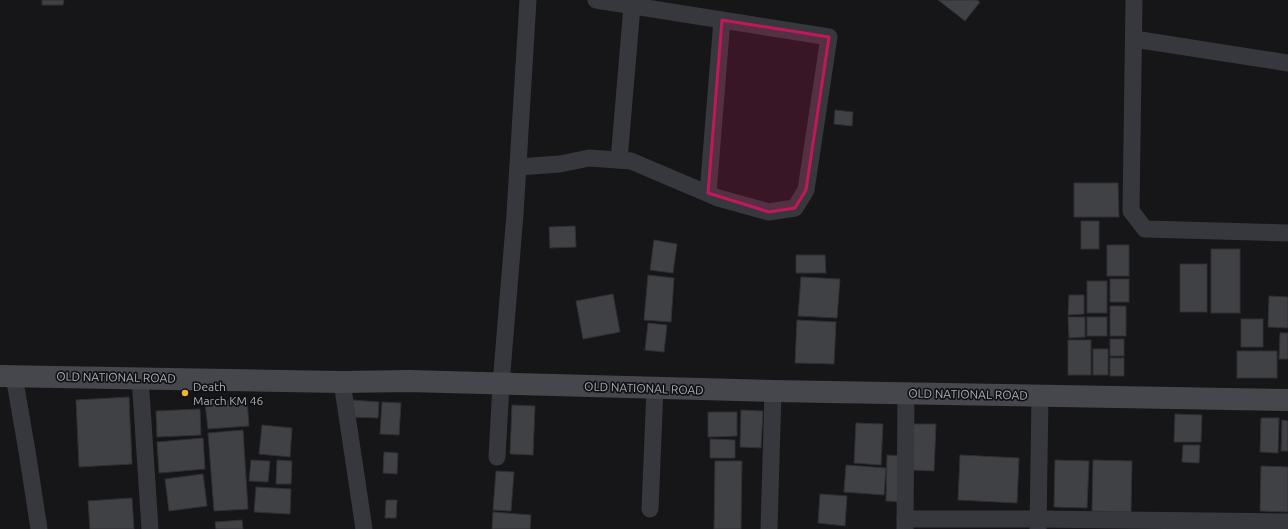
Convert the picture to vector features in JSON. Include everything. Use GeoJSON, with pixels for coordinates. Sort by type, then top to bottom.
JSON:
{"type":"FeatureCollection","features":[{"type":"Feature","properties":{"kind":"main road","name":"OLD NATIONAL ROAD"},"geometry":{"type":"LineString","coordinates":[[7,376],[140,377],[342,382],[409,381],[773,391],[1288,400]]}},
{"type":"Feature","properties":{"kind":"street"},"geometry":{"type":"LineString","coordinates":[[497,457],[501,384],[515,214],[528,0]]}},
{"type":"Feature","properties":{"kind":"street"},"geometry":{"type":"LineString","coordinates":[[518,167],[560,164],[589,158],[631,161],[718,198],[768,212],[795,208],[806,190],[829,37],[596,0]]}},
{"type":"Feature","properties":{"kind":"street"},"geometry":{"type":"LineString","coordinates":[[1134,0],[1131,211],[1145,229],[1288,233]]}},
{"type":"Feature","properties":{"kind":"street"},"geometry":{"type":"LineString","coordinates":[[619,160],[632,6]]}},
{"type":"Feature","properties":{"kind":"street"},"geometry":{"type":"LineString","coordinates":[[708,193],[722,20]]}},
{"type":"Feature","properties":{"kind":"street"},"geometry":{"type":"LineString","coordinates":[[1134,39],[1288,63]]}},
{"type":"Feature","properties":{"kind":"street"},"geometry":{"type":"LineString","coordinates":[[7,376],[27,451],[39,529]]}},
{"type":"Feature","properties":{"kind":"street"},"geometry":{"type":"LineString","coordinates":[[140,377],[150,529]]}},
{"type":"Feature","properties":{"kind":"street"},"geometry":{"type":"LineString","coordinates":[[342,382],[364,529]]}},
{"type":"Feature","properties":{"kind":"street"},"geometry":{"type":"LineString","coordinates":[[650,509],[655,388]]}},
{"type":"Feature","properties":{"kind":"street"},"geometry":{"type":"LineString","coordinates":[[769,529],[773,391]]}},
{"type":"Feature","properties":{"kind":"street"},"geometry":{"type":"LineString","coordinates":[[906,393],[905,524],[1288,522]]}},
{"type":"Feature","properties":{"kind":"street"},"geometry":{"type":"LineString","coordinates":[[1038,524],[1040,395]]}},
{"type":"Feature","properties":{"kind":"highlighted area"},"geometry":{"type":"Polygon","coordinates":[[[722,20],[829,37],[806,190],[795,208],[769,212],[708,193],[722,20]]]}},
{"type":"Feature","properties":{"kind":"building"},"geometry":{"type":"Polygon","coordinates":[[[42,0],[64,0],[63,5],[42,5],[42,0]]]}},
{"type":"Feature","properties":{"kind":"building"},"geometry":{"type":"Polygon","coordinates":[[[938,0],[977,0],[980,2],[965,21],[938,0]]]}},
{"type":"Feature","properties":{"kind":"building"},"geometry":{"type":"Polygon","coordinates":[[[835,110],[853,112],[852,126],[834,124],[835,110]]]}},
{"type":"Feature","properties":{"kind":"building"},"geometry":{"type":"Polygon","coordinates":[[[1074,183],[1118,183],[1119,217],[1074,217],[1074,183]]]}},
{"type":"Feature","properties":{"kind":"building"},"geometry":{"type":"Polygon","coordinates":[[[1081,221],[1099,221],[1099,249],[1081,249],[1081,221]]]}},
{"type":"Feature","properties":{"kind":"building"},"geometry":{"type":"Polygon","coordinates":[[[575,226],[576,247],[550,248],[549,227],[575,226]]]}},
{"type":"Feature","properties":{"kind":"building"},"geometry":{"type":"Polygon","coordinates":[[[654,240],[677,244],[673,273],[650,270],[654,240]]]}},
{"type":"Feature","properties":{"kind":"building"},"geometry":{"type":"Polygon","coordinates":[[[1107,245],[1129,245],[1129,276],[1107,276],[1107,245]]]}},
{"type":"Feature","properties":{"kind":"building"},"geometry":{"type":"Polygon","coordinates":[[[1211,249],[1240,249],[1240,313],[1211,313],[1211,249]]]}},
{"type":"Feature","properties":{"kind":"building"},"geometry":{"type":"Polygon","coordinates":[[[796,255],[825,255],[826,273],[796,273],[796,255]]]}},
{"type":"Feature","properties":{"kind":"building"},"geometry":{"type":"Polygon","coordinates":[[[1180,264],[1207,264],[1207,312],[1180,312],[1180,264]]]}},
{"type":"Feature","properties":{"kind":"building"},"geometry":{"type":"Polygon","coordinates":[[[648,275],[674,278],[671,322],[644,320],[648,275]]]}},
{"type":"Feature","properties":{"kind":"building"},"geometry":{"type":"Polygon","coordinates":[[[801,277],[840,279],[837,318],[798,316],[801,277]]]}},
{"type":"Feature","properties":{"kind":"building"},"geometry":{"type":"Polygon","coordinates":[[[1110,279],[1129,279],[1129,302],[1110,302],[1110,279]]]}},
{"type":"Feature","properties":{"kind":"building"},"geometry":{"type":"Polygon","coordinates":[[[1087,281],[1107,281],[1107,313],[1087,313],[1087,281]]]}},
{"type":"Feature","properties":{"kind":"building"},"geometry":{"type":"Polygon","coordinates":[[[613,294],[620,332],[583,339],[576,301],[613,294]]]}},
{"type":"Feature","properties":{"kind":"building"},"geometry":{"type":"Polygon","coordinates":[[[1069,295],[1084,295],[1084,314],[1068,315],[1069,295]]]}},
{"type":"Feature","properties":{"kind":"building"},"geometry":{"type":"Polygon","coordinates":[[[1269,296],[1288,297],[1288,328],[1268,327],[1269,296]]]}},
{"type":"Feature","properties":{"kind":"building"},"geometry":{"type":"Polygon","coordinates":[[[1110,306],[1126,306],[1126,336],[1110,336],[1110,306]]]}},
{"type":"Feature","properties":{"kind":"building"},"geometry":{"type":"Polygon","coordinates":[[[1068,317],[1085,317],[1085,337],[1069,338],[1068,317]]]}},
{"type":"Feature","properties":{"kind":"building"},"geometry":{"type":"Polygon","coordinates":[[[1087,317],[1107,317],[1107,336],[1087,336],[1087,317]]]}},
{"type":"Feature","properties":{"kind":"building"},"geometry":{"type":"Polygon","coordinates":[[[1241,319],[1263,319],[1263,347],[1241,347],[1241,319]]]}},
{"type":"Feature","properties":{"kind":"building"},"geometry":{"type":"Polygon","coordinates":[[[797,320],[836,322],[834,364],[795,363],[797,320]]]}},
{"type":"Feature","properties":{"kind":"building"},"geometry":{"type":"Polygon","coordinates":[[[648,323],[667,325],[664,352],[645,350],[648,323]]]}},
{"type":"Feature","properties":{"kind":"building"},"geometry":{"type":"Polygon","coordinates":[[[1280,333],[1288,333],[1288,359],[1279,359],[1280,333]]]}},
{"type":"Feature","properties":{"kind":"building"},"geometry":{"type":"Polygon","coordinates":[[[1110,339],[1124,339],[1124,356],[1110,356],[1110,339]]]}},
{"type":"Feature","properties":{"kind":"building"},"geometry":{"type":"Polygon","coordinates":[[[1068,340],[1091,340],[1091,375],[1068,375],[1068,340]]]}},
{"type":"Feature","properties":{"kind":"building"},"geometry":{"type":"Polygon","coordinates":[[[1093,349],[1108,349],[1108,375],[1093,375],[1093,349]]]}},
{"type":"Feature","properties":{"kind":"building"},"geometry":{"type":"Polygon","coordinates":[[[1237,351],[1277,351],[1277,378],[1237,378],[1237,351]]]}},
{"type":"Feature","properties":{"kind":"building"},"geometry":{"type":"Polygon","coordinates":[[[1110,358],[1124,358],[1124,376],[1110,376],[1110,358]]]}},
{"type":"Feature","properties":{"kind":"building"},"geometry":{"type":"Polygon","coordinates":[[[129,397],[132,464],[79,467],[76,400],[129,397]]]}},
{"type":"Feature","properties":{"kind":"building"},"geometry":{"type":"Polygon","coordinates":[[[247,399],[249,426],[208,429],[205,403],[247,399]]]}},
{"type":"Feature","properties":{"kind":"building"},"geometry":{"type":"Polygon","coordinates":[[[352,400],[379,402],[378,418],[351,417],[352,400]]]}},
{"type":"Feature","properties":{"kind":"building"},"geometry":{"type":"Polygon","coordinates":[[[382,402],[401,403],[399,435],[380,434],[382,402]]]}},
{"type":"Feature","properties":{"kind":"building"},"geometry":{"type":"Polygon","coordinates":[[[512,405],[535,406],[533,455],[510,454],[512,405]]]}},
{"type":"Feature","properties":{"kind":"building"},"geometry":{"type":"Polygon","coordinates":[[[200,409],[201,435],[157,437],[156,411],[200,409]]]}},
{"type":"Feature","properties":{"kind":"building"},"geometry":{"type":"Polygon","coordinates":[[[741,410],[763,411],[761,448],[740,447],[741,410]]]}},
{"type":"Feature","properties":{"kind":"building"},"geometry":{"type":"Polygon","coordinates":[[[708,412],[737,412],[737,436],[708,437],[708,412]]]}},
{"type":"Feature","properties":{"kind":"building"},"geometry":{"type":"Polygon","coordinates":[[[1175,414],[1202,415],[1201,442],[1174,442],[1175,414]]]}},
{"type":"Feature","properties":{"kind":"building"},"geometry":{"type":"Polygon","coordinates":[[[1261,418],[1279,418],[1278,453],[1260,452],[1261,418]]]}},
{"type":"Feature","properties":{"kind":"building"},"geometry":{"type":"Polygon","coordinates":[[[1282,420],[1288,421],[1288,451],[1281,451],[1282,420]]]}},
{"type":"Feature","properties":{"kind":"building"},"geometry":{"type":"Polygon","coordinates":[[[856,423],[883,424],[881,465],[854,463],[856,423]]]}},
{"type":"Feature","properties":{"kind":"building"},"geometry":{"type":"Polygon","coordinates":[[[912,424],[936,424],[934,471],[911,470],[912,424]]]}},
{"type":"Feature","properties":{"kind":"building"},"geometry":{"type":"Polygon","coordinates":[[[262,425],[292,428],[290,457],[259,454],[262,425]]]}},
{"type":"Feature","properties":{"kind":"building"},"geometry":{"type":"Polygon","coordinates":[[[243,430],[248,509],[214,511],[208,433],[243,430]]]}},
{"type":"Feature","properties":{"kind":"building"},"geometry":{"type":"Polygon","coordinates":[[[203,438],[205,469],[159,473],[157,442],[203,438]]]}},
{"type":"Feature","properties":{"kind":"building"},"geometry":{"type":"Polygon","coordinates":[[[710,439],[735,440],[735,458],[710,458],[710,439]]]}},
{"type":"Feature","properties":{"kind":"building"},"geometry":{"type":"Polygon","coordinates":[[[1183,445],[1200,445],[1199,463],[1182,462],[1183,445]]]}},
{"type":"Feature","properties":{"kind":"building"},"geometry":{"type":"Polygon","coordinates":[[[384,452],[398,453],[397,474],[383,473],[384,452]]]}},
{"type":"Feature","properties":{"kind":"building"},"geometry":{"type":"Polygon","coordinates":[[[887,455],[904,456],[903,502],[886,501],[887,455]]]}},
{"type":"Feature","properties":{"kind":"building"},"geometry":{"type":"Polygon","coordinates":[[[960,455],[1019,458],[1017,503],[958,500],[960,455]]]}},
{"type":"Feature","properties":{"kind":"building"},"geometry":{"type":"Polygon","coordinates":[[[251,460],[270,461],[268,482],[249,481],[251,460]]]}},
{"type":"Feature","properties":{"kind":"building"},"geometry":{"type":"Polygon","coordinates":[[[277,460],[292,461],[291,484],[276,484],[277,460]]]}},
{"type":"Feature","properties":{"kind":"building"},"geometry":{"type":"Polygon","coordinates":[[[1055,460],[1089,461],[1087,508],[1054,507],[1055,460]]]}},
{"type":"Feature","properties":{"kind":"building"},"geometry":{"type":"Polygon","coordinates":[[[1093,460],[1132,461],[1131,512],[1092,511],[1093,460]]]}},
{"type":"Feature","properties":{"kind":"building"},"geometry":{"type":"Polygon","coordinates":[[[715,461],[742,461],[741,529],[714,529],[715,461]]]}},
{"type":"Feature","properties":{"kind":"building"},"geometry":{"type":"Polygon","coordinates":[[[846,465],[886,468],[884,495],[844,492],[846,465]]]}},
{"type":"Feature","properties":{"kind":"building"},"geometry":{"type":"Polygon","coordinates":[[[1261,466],[1288,467],[1288,512],[1260,511],[1261,466]]]}},
{"type":"Feature","properties":{"kind":"building"},"geometry":{"type":"Polygon","coordinates":[[[496,471],[514,472],[511,511],[493,510],[496,471]]]}},
{"type":"Feature","properties":{"kind":"building"},"geometry":{"type":"Polygon","coordinates":[[[203,474],[207,506],[169,511],[165,479],[203,474]]]}},
{"type":"Feature","properties":{"kind":"building"},"geometry":{"type":"Polygon","coordinates":[[[256,487],[291,489],[290,514],[254,512],[256,487]]]}},
{"type":"Feature","properties":{"kind":"building"},"geometry":{"type":"Polygon","coordinates":[[[820,494],[847,496],[845,526],[818,523],[820,494]]]}},
{"type":"Feature","properties":{"kind":"building"},"geometry":{"type":"Polygon","coordinates":[[[132,498],[134,529],[90,529],[88,501],[132,498]]]}},
{"type":"Feature","properties":{"kind":"building"},"geometry":{"type":"Polygon","coordinates":[[[386,500],[397,500],[396,518],[385,518],[386,500]]]}},
{"type":"Feature","properties":{"kind":"building"},"geometry":{"type":"Polygon","coordinates":[[[493,512],[531,515],[530,529],[492,529],[493,512]]]}},
{"type":"Feature","properties":{"kind":"building"},"geometry":{"type":"Polygon","coordinates":[[[242,520],[243,529],[216,529],[215,522],[242,520]]]}},
{"type":"Feature","properties":{"kind":"place","name":"Death March KM 46"},"geometry":{"type":"Point","coordinates":[185,393]}}]}
